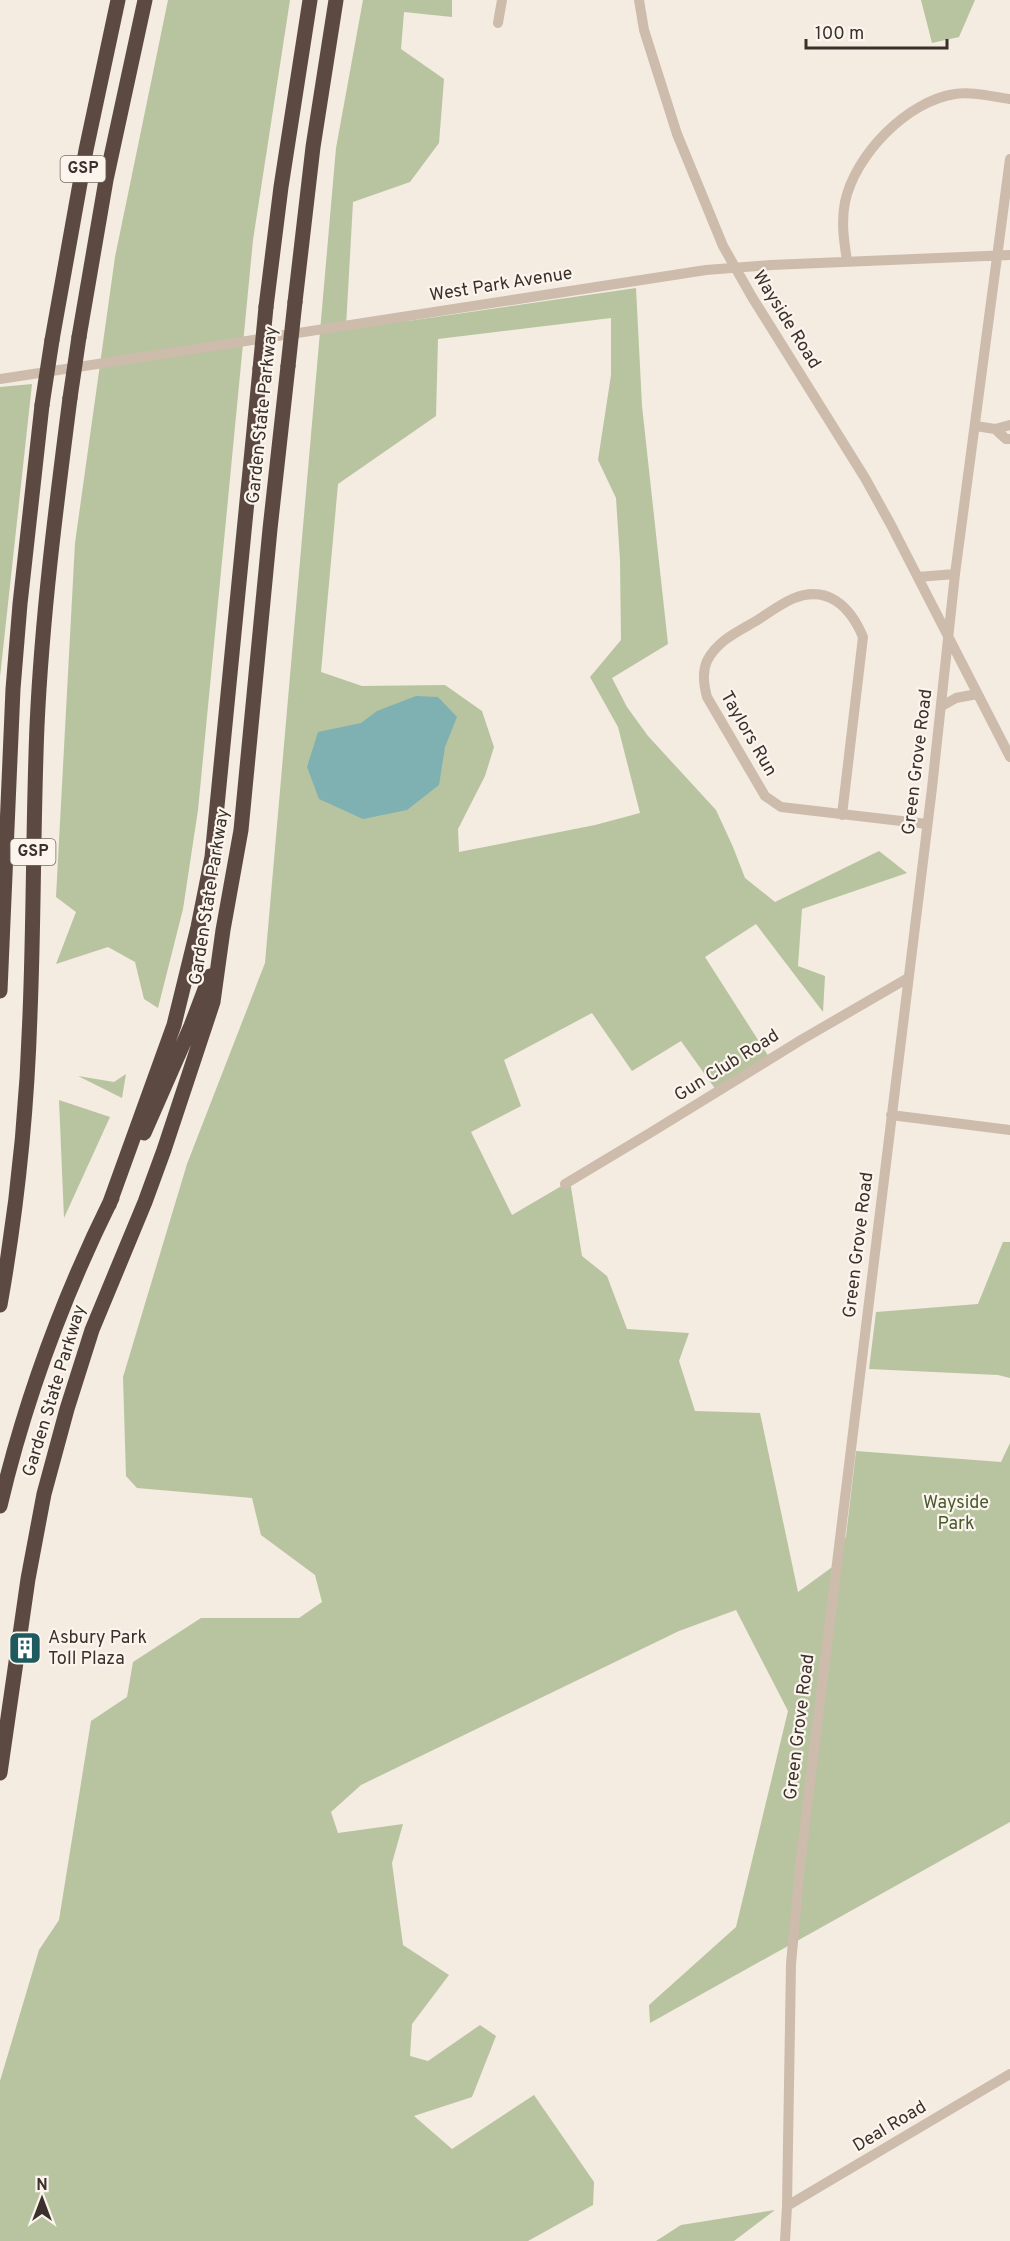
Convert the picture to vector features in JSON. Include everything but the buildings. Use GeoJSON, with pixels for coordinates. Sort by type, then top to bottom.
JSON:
{"type":"FeatureCollection","features":[{"type":"Feature","properties":{"kind":"highway","name":"GSP"},"geometry":{"type":"LineString","coordinates":[[0,991],[20,604],[42,405],[86,150],[118,0]]}},
{"type":"Feature","properties":{"kind":"highway","name":"GSP"},"geometry":{"type":"LineString","coordinates":[[0,1305],[16,1198],[25,1096],[30,1014],[37,723],[52,539],[79,337],[113,147],[145,0]]}},
{"type":"Feature","properties":{"kind":"highway","name":"Garden State Parkway"},"geometry":{"type":"LineString","coordinates":[[109,1205],[174,1025],[210,869],[217,819],[266,307],[281,187],[310,0]]}},
{"type":"Feature","properties":{"kind":"highway","name":"Garden State Parkway"},"geometry":{"type":"LineString","coordinates":[[0,1773],[28,1579],[44,1494],[85,1349],[145,1202],[213,1002],[245,795],[270,529],[295,302],[313,147],[336,0]]}},
{"type":"Feature","properties":{"kind":"highway"},"geometry":{"type":"LineString","coordinates":[[0,1506],[21,1429],[44,1361],[109,1205],[154,1114],[192,1026],[223,930]]}},
{"type":"Feature","properties":{"kind":"street"},"geometry":{"type":"LineString","coordinates":[[498,24],[502,0]]}},
{"type":"Feature","properties":{"kind":"street","name":"Wayside Road"},"geometry":{"type":"LineString","coordinates":[[639,0],[650,48],[677,134],[712,223],[735,268],[865,478],[1010,757]]}},
{"type":"Feature","properties":{"kind":"street"},"geometry":{"type":"LineString","coordinates":[[847,261],[843,223],[848,191],[864,159],[884,134],[914,111],[948,95],[963,93],[1010,99]]}},
{"type":"Feature","properties":{"kind":"street","name":"Green Grove Road"},"geometry":{"type":"LineString","coordinates":[[784,2241],[787,2206],[792,1941],[801,1853],[942,706],[955,574],[1010,159]]}},
{"type":"Feature","properties":{"kind":"street","name":"West Park Avenue"},"geometry":{"type":"LineString","coordinates":[[0,379],[667,276],[735,268],[847,261],[1010,255]]}},
{"type":"Feature","properties":{"kind":"street"},"geometry":{"type":"LineString","coordinates":[[976,426],[995,429],[1010,425]]}},
{"type":"Feature","properties":{"kind":"street"},"geometry":{"type":"LineString","coordinates":[[995,429],[1010,440]]}},
{"type":"Feature","properties":{"kind":"street"},"geometry":{"type":"LineString","coordinates":[[918,577],[955,574]]}},
{"type":"Feature","properties":{"kind":"street","name":"Taylors Run"},"geometry":{"type":"LineString","coordinates":[[842,815],[863,637],[852,615],[843,605],[832,598],[807,595],[792,599],[721,642],[706,663],[704,685],[707,697],[765,796],[780,807],[842,815],[927,824]]}},
{"type":"Feature","properties":{"kind":"street"},"geometry":{"type":"LineString","coordinates":[[942,706],[956,698],[977,694]]}},
{"type":"Feature","properties":{"kind":"street","name":"Gun Club Road"},"geometry":{"type":"LineString","coordinates":[[565,1184],[801,1040],[908,978]]}},
{"type":"Feature","properties":{"kind":"street"},"geometry":{"type":"LineString","coordinates":[[891,1115],[1010,1130]]}},
{"type":"Feature","properties":{"kind":"street","name":"Deal Road"},"geometry":{"type":"LineString","coordinates":[[787,2206],[1010,2074]]}},
{"type":"Feature","properties":{"kind":"green space"},"geometry":{"type":"Polygon","coordinates":[[[168,0],[290,0],[253,240],[198,810],[183,909],[158,1008],[144,999],[135,962],[108,947],[56,964],[76,912],[56,897],[75,543],[115,257],[168,0]]]}},
{"type":"Feature","properties":{"kind":"green space","name":"Wayside Park"},"geometry":{"type":"Polygon","coordinates":[[[363,0],[452,0],[452,17],[404,12],[401,49],[444,79],[439,143],[410,182],[353,202],[346,327],[415,320],[636,288],[642,406],[668,644],[612,678],[627,707],[648,736],[716,810],[745,878],[775,902],[879,851],[907,873],[802,909],[798,966],[825,976],[823,1012],[756,924],[705,957],[769,1057],[716,1090],[681,1041],[632,1071],[592,1013],[504,1060],[521,1106],[471,1132],[512,1215],[570,1181],[582,1256],[607,1276],[627,1329],[689,1333],[679,1361],[695,1411],[760,1413],[798,1592],[835,1565],[846,1536],[856,1451],[1001,1462],[1010,1443],[1010,1822],[650,2023],[649,2005],[736,1927],[788,1711],[736,1610],[679,1631],[361,1785],[331,1812],[338,1833],[403,1824],[392,1863],[403,1945],[449,1975],[412,2024],[410,2056],[428,2061],[480,2025],[496,2036],[472,2097],[414,2116],[452,2149],[534,2095],[594,2182],[593,2205],[528,2241],[0,2241],[0,2081],[39,1950],[59,1920],[91,1721],[127,1697],[133,1662],[201,1618],[299,1618],[322,1602],[315,1575],[261,1535],[252,1498],[137,1488],[126,1476],[123,1377],[187,1164],[265,963],[336,148],[363,0]],[[611,318],[438,339],[436,416],[338,484],[321,672],[362,686],[445,685],[482,711],[494,747],[485,776],[458,829],[459,852],[595,825],[640,813],[618,727],[590,677],[621,640],[620,560],[616,498],[598,460],[611,375],[611,318]]]}},
{"type":"Feature","properties":{"kind":"green space"},"geometry":{"type":"Polygon","coordinates":[[[921,0],[975,0],[959,37],[932,43],[921,0]]]}},
{"type":"Feature","properties":{"kind":"green space"},"geometry":{"type":"Polygon","coordinates":[[[32,384],[0,677],[0,387],[32,384]]]}},
{"type":"Feature","properties":{"kind":"green space"},"geometry":{"type":"Polygon","coordinates":[[[126,1074],[122,1098],[78,1076],[114,1082],[126,1074]]]}},
{"type":"Feature","properties":{"kind":"green space"},"geometry":{"type":"Polygon","coordinates":[[[59,1100],[110,1117],[64,1218],[59,1100]]]}},
{"type":"Feature","properties":{"kind":"green space"},"geometry":{"type":"Polygon","coordinates":[[[1003,1242],[1010,1242],[1010,1378],[998,1375],[869,1369],[876,1312],[978,1304],[1003,1242]]]}},
{"type":"Feature","properties":{"kind":"green space"},"geometry":{"type":"Polygon","coordinates":[[[775,2210],[734,2241],[656,2241],[681,2225],[775,2210]]]}},
{"type":"Feature","properties":{"kind":"water"},"geometry":{"type":"Polygon","coordinates":[[[416,696],[438,697],[457,717],[445,747],[439,785],[407,810],[363,819],[319,799],[307,767],[318,732],[361,723],[377,711],[416,696]]]}},
{"type":"Feature","properties":{"kind":"place","name":"Asbury Park Toll Plaza"},"geometry":{"type":"Point","coordinates":[25,1648]}}]}
